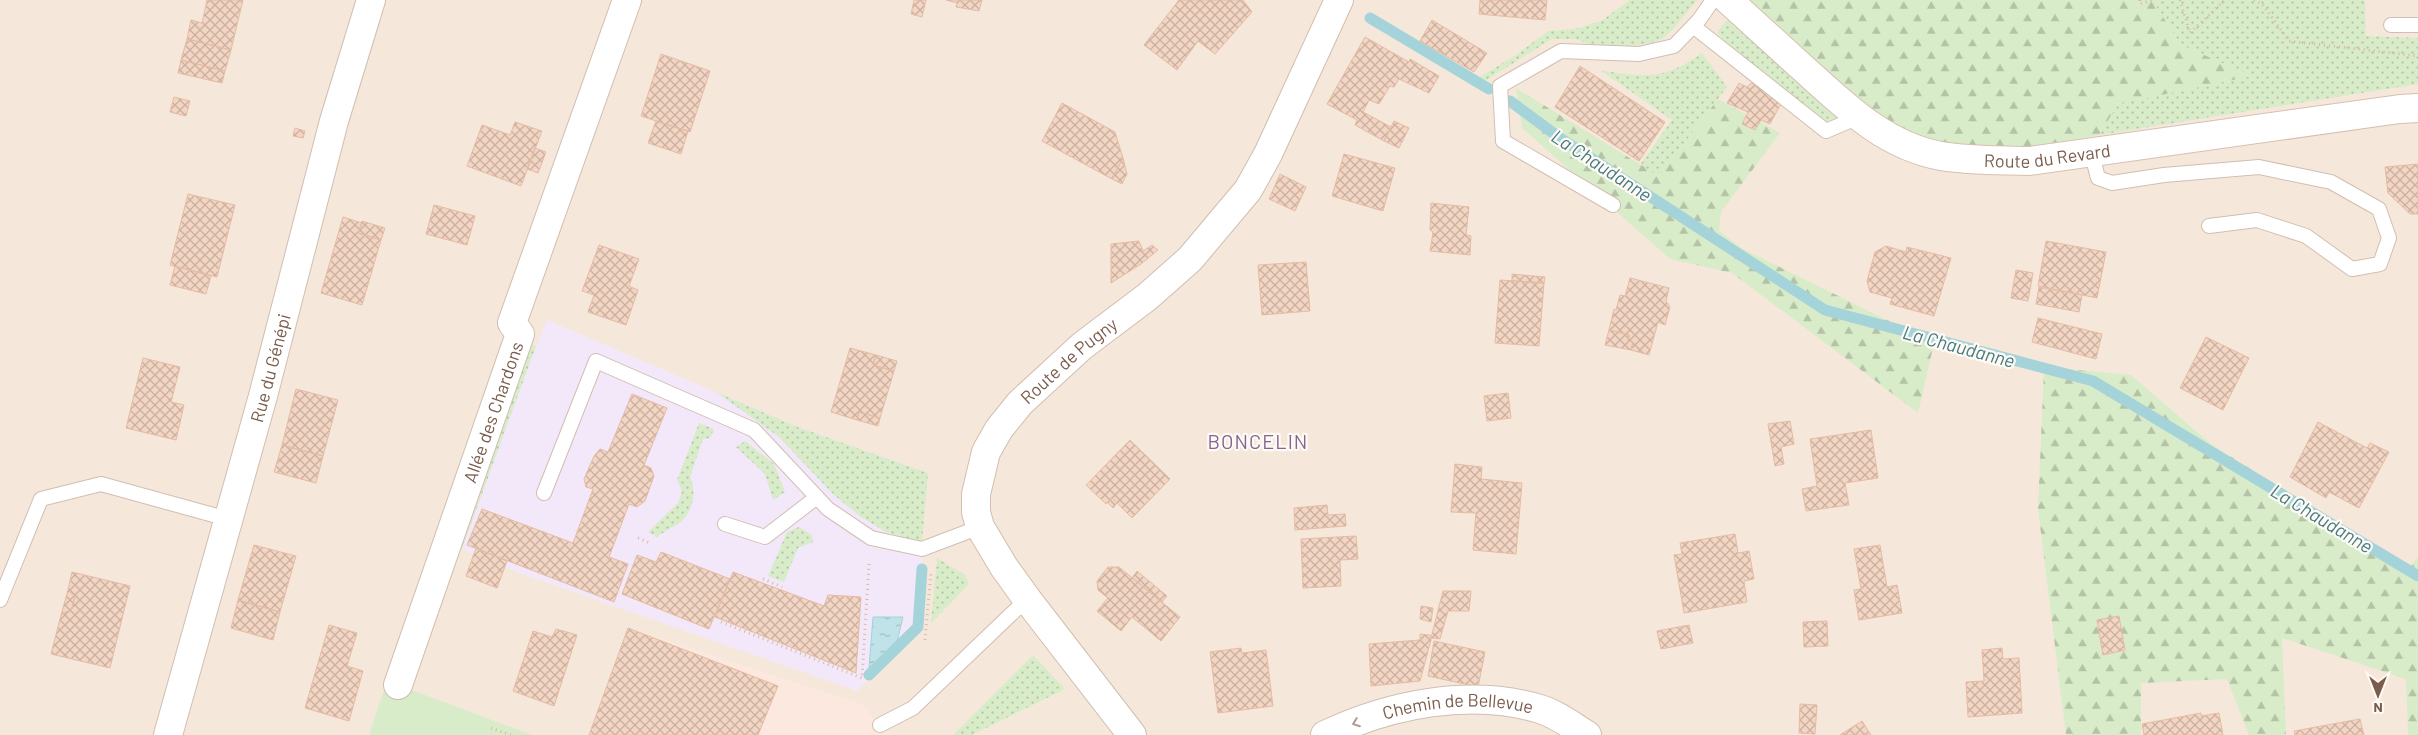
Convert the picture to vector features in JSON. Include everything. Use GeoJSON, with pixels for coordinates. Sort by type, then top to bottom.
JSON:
{"type":"FeatureCollection","features":[{"type":"Feature","properties":{"kind":"street","name":"Rue du Génépi"},"geometry":{"type":"LineString","coordinates":[[168,735],[263,396],[334,121],[371,0]]}},
{"type":"Feature","properties":{"kind":"street","name":"Allée des Chardons"},"geometry":{"type":"LineString","coordinates":[[398,685],[520,334],[512,323],[627,0]]}},
{"type":"Feature","properties":{"kind":"street","name":"Route de Pugny"},"geometry":{"type":"LineString","coordinates":[[1132,735],[1027,599],[1004,567],[980,527],[976,512],[976,494],[986,452],[999,429],[1020,403],[1082,346],[1147,296],[1190,259],[1248,190],[1268,154],[1339,0]]}},
{"type":"Feature","properties":{"kind":"street","name":"Route du Revard"},"geometry":{"type":"LineString","coordinates":[[1728,0],[1855,115],[1889,137],[1916,149],[1940,156],[1974,160],[2029,161],[2400,108],[2418,108]]}},
{"type":"Feature","properties":{"kind":"street","name":"Chemin de Bellevue"},"geometry":{"type":"LineString","coordinates":[[1326,735],[1388,712],[1447,700],[1479,700],[1510,703],[1540,709],[1587,735]]}},
{"type":"Feature","properties":{"kind":"lane"},"geometry":{"type":"LineString","coordinates":[[1613,205],[1503,141],[1500,86],[1562,52],[1638,54],[1674,46],[1693,26],[1713,0]]}},
{"type":"Feature","properties":{"kind":"lane"},"geometry":{"type":"LineString","coordinates":[[2391,25],[2418,25]]}},
{"type":"Feature","properties":{"kind":"lane"},"geometry":{"type":"LineString","coordinates":[[1693,26],[1826,131],[1847,122],[1855,115]]}},
{"type":"Feature","properties":{"kind":"lane"},"geometry":{"type":"LineString","coordinates":[[2092,151],[2098,178],[2112,183],[2164,175],[2259,167],[2332,182],[2379,209],[2389,238],[2380,264],[2352,269],[2306,236],[2257,220],[2209,226]]}},
{"type":"Feature","properties":{"kind":"lane"},"geometry":{"type":"LineString","coordinates":[[544,493],[596,361],[754,430],[828,509],[871,538],[922,549],[980,527]]}},
{"type":"Feature","properties":{"kind":"lane"},"geometry":{"type":"LineString","coordinates":[[0,600],[41,499],[101,484],[228,519]]}},
{"type":"Feature","properties":{"kind":"lane"},"geometry":{"type":"LineString","coordinates":[[725,524],[765,537],[817,497]]}},
{"type":"Feature","properties":{"kind":"lane"},"geometry":{"type":"LineString","coordinates":[[880,725],[913,708],[1027,599]]}},
{"type":"Feature","properties":{"kind":"path"},"geometry":{"type":"LineString","coordinates":[[2140,0],[2140,4],[2152,0]]}},
{"type":"Feature","properties":{"kind":"path"},"geometry":{"type":"LineString","coordinates":[[2180,0],[2190,34],[2225,0]]}},
{"type":"Feature","properties":{"kind":"path"},"geometry":{"type":"LineString","coordinates":[[2254,0],[2262,4],[2289,41],[2418,56]]}},
{"type":"Feature","properties":{"kind":"path"},"geometry":{"type":"LineString","coordinates":[[638,538],[650,543]]}},
{"type":"Feature","properties":{"kind":"path"},"geometry":{"type":"LineString","coordinates":[[721,622],[862,678],[871,538]]}},
{"type":"Feature","properties":{"kind":"path"},"geometry":{"type":"LineString","coordinates":[[925,640],[932,564]]}},
{"type":"Feature","properties":{"kind":"path"},"geometry":{"type":"LineString","coordinates":[[763,579],[782,587]]}},
{"type":"Feature","properties":{"kind":"path"},"geometry":{"type":"LineString","coordinates":[[491,728],[511,735]]}},
{"type":"Feature","properties":{"kind":"shaded area"},"geometry":{"type":"Polygon","coordinates":[[[0,0],[2418,0],[2418,735],[0,735],[0,0]]]}},
{"type":"Feature","properties":{"kind":"shaded area"},"geometry":{"type":"Polygon","coordinates":[[[547,320],[795,426],[928,473],[922,533],[923,580],[919,628],[857,691],[519,573],[462,549],[508,418],[547,320]]]}},
{"type":"Feature","properties":{"kind":"shaded area"},"geometry":{"type":"Polygon","coordinates":[[[628,628],[861,704],[889,735],[589,735],[628,628]]]}},
{"type":"Feature","properties":{"kind":"green space"},"geometry":{"type":"Polygon","coordinates":[[[1630,0],[1697,0],[1664,38],[1654,42],[1629,47],[1591,45],[1575,39],[1552,39],[1483,82],[1478,78],[1516,55],[1548,31],[1575,29],[1601,21],[1630,0]]]}},
{"type":"Feature","properties":{"kind":"green space"},"geometry":{"type":"Polygon","coordinates":[[[1743,0],[2152,0],[2181,45],[2252,76],[2118,104],[2099,135],[2001,152],[1957,153],[1868,117],[1743,0]]]}},
{"type":"Feature","properties":{"kind":"green space"},"geometry":{"type":"Polygon","coordinates":[[[2152,0],[2365,0],[2366,36],[2418,38],[2418,84],[2099,135],[2118,104],[2251,76],[2181,45],[2152,0]]]}},
{"type":"Feature","properties":{"kind":"green space"},"geometry":{"type":"Polygon","coordinates":[[[1732,18],[1840,118],[1826,131],[1753,74],[1717,32],[1726,21],[1732,18]]]}},
{"type":"Feature","properties":{"kind":"green space"},"geometry":{"type":"Polygon","coordinates":[[[1702,53],[1727,87],[1659,176],[1640,165],[1672,120],[1600,70],[1629,75],[1654,75],[1677,68],[1702,53]]]}},
{"type":"Feature","properties":{"kind":"green space"},"geometry":{"type":"Polygon","coordinates":[[[1516,88],[1659,176],[1718,99],[1780,133],[1721,212],[1719,231],[1743,249],[1934,343],[1918,413],[1732,273],[1670,259],[1522,128],[1516,88]]]}},
{"type":"Feature","properties":{"kind":"green space"},"geometry":{"type":"Polygon","coordinates":[[[527,343],[536,346],[462,549],[455,546],[527,343]]]}},
{"type":"Feature","properties":{"kind":"green space"},"geometry":{"type":"Polygon","coordinates":[[[2044,367],[2131,375],[2211,444],[2409,569],[2418,557],[2418,735],[2408,735],[2406,679],[2282,638],[2286,735],[2249,735],[2227,679],[2141,683],[2141,735],[2066,735],[2038,509],[2044,367]]]}},
{"type":"Feature","properties":{"kind":"green space"},"geometry":{"type":"Polygon","coordinates":[[[716,392],[795,426],[928,473],[922,542],[886,532],[861,517],[834,495],[779,437],[716,392]]]}},
{"type":"Feature","properties":{"kind":"green space"},"geometry":{"type":"Polygon","coordinates":[[[699,423],[714,429],[710,438],[703,439],[690,477],[693,501],[681,522],[657,537],[648,532],[678,503],[682,491],[677,480],[699,423]]]}},
{"type":"Feature","properties":{"kind":"green space"},"geometry":{"type":"Polygon","coordinates":[[[745,441],[774,464],[785,492],[773,500],[765,474],[736,447],[745,441]]]}},
{"type":"Feature","properties":{"kind":"green space"},"geometry":{"type":"Polygon","coordinates":[[[799,527],[812,535],[813,542],[798,548],[784,582],[768,576],[787,532],[799,527]]]}},
{"type":"Feature","properties":{"kind":"green space"},"geometry":{"type":"Polygon","coordinates":[[[937,558],[965,575],[969,584],[931,623],[937,558]]]}},
{"type":"Feature","properties":{"kind":"green space"},"geometry":{"type":"Polygon","coordinates":[[[1033,655],[1065,689],[972,735],[953,735],[1033,655]]]}},
{"type":"Feature","properties":{"kind":"green space"},"geometry":{"type":"Polygon","coordinates":[[[387,681],[398,685],[532,735],[369,735],[387,681]]]}},
{"type":"Feature","properties":{"kind":"water"},"geometry":{"type":"Polygon","coordinates":[[[873,617],[903,617],[895,650],[877,668],[869,668],[873,617]]]}},
{"type":"Feature","properties":{"kind":"building"},"geometry":{"type":"Polygon","coordinates":[[[207,0],[243,0],[231,50],[187,39],[191,20],[202,23],[207,0]]]}},
{"type":"Feature","properties":{"kind":"building"},"geometry":{"type":"Polygon","coordinates":[[[914,0],[926,0],[922,17],[911,14],[914,0]]]}},
{"type":"Feature","properties":{"kind":"building"},"geometry":{"type":"Polygon","coordinates":[[[946,0],[982,0],[979,11],[956,7],[957,3],[946,0]]]}},
{"type":"Feature","properties":{"kind":"building"},"geometry":{"type":"Polygon","coordinates":[[[1179,0],[1243,0],[1252,12],[1215,54],[1198,41],[1177,70],[1144,45],[1179,0]]]}},
{"type":"Feature","properties":{"kind":"building"},"geometry":{"type":"Polygon","coordinates":[[[1480,0],[1547,0],[1545,20],[1479,14],[1480,0]]]}},
{"type":"Feature","properties":{"kind":"building"},"geometry":{"type":"Polygon","coordinates":[[[1432,20],[1487,53],[1474,72],[1420,41],[1432,20]]]}},
{"type":"Feature","properties":{"kind":"building"},"geometry":{"type":"Polygon","coordinates":[[[1365,37],[1409,62],[1410,59],[1439,76],[1429,93],[1399,79],[1394,87],[1390,86],[1379,104],[1369,100],[1363,112],[1391,127],[1384,141],[1355,125],[1357,120],[1327,104],[1365,37]]]}},
{"type":"Feature","properties":{"kind":"building"},"geometry":{"type":"Polygon","coordinates":[[[187,39],[231,50],[225,71],[181,60],[187,39]]]}},
{"type":"Feature","properties":{"kind":"building"},"geometry":{"type":"Polygon","coordinates":[[[661,54],[710,71],[690,132],[641,116],[661,54]]]}},
{"type":"Feature","properties":{"kind":"building"},"geometry":{"type":"Polygon","coordinates":[[[181,60],[225,71],[222,83],[178,73],[181,60]]]}},
{"type":"Feature","properties":{"kind":"building"},"geometry":{"type":"Polygon","coordinates":[[[1580,66],[1665,122],[1639,161],[1555,107],[1580,66]]]}},
{"type":"Feature","properties":{"kind":"building"},"geometry":{"type":"Polygon","coordinates":[[[1739,83],[1747,87],[1751,83],[1783,100],[1770,124],[1761,120],[1755,130],[1742,124],[1748,112],[1727,103],[1739,83]]]}},
{"type":"Feature","properties":{"kind":"building"},"geometry":{"type":"Polygon","coordinates":[[[174,97],[190,101],[186,116],[170,112],[174,97]]]}},
{"type":"Feature","properties":{"kind":"building"},"geometry":{"type":"Polygon","coordinates":[[[1062,103],[1115,132],[1123,158],[1112,179],[1042,141],[1062,103]]]}},
{"type":"Feature","properties":{"kind":"building"},"geometry":{"type":"Polygon","coordinates":[[[656,121],[688,131],[681,154],[648,143],[656,121]]]}},
{"type":"Feature","properties":{"kind":"building"},"geometry":{"type":"Polygon","coordinates":[[[1394,121],[1409,128],[1399,148],[1384,141],[1394,121]]]}},
{"type":"Feature","properties":{"kind":"building"},"geometry":{"type":"Polygon","coordinates":[[[515,122],[542,131],[521,186],[467,166],[482,125],[510,135],[515,122]]]}},
{"type":"Feature","properties":{"kind":"building"},"geometry":{"type":"Polygon","coordinates":[[[295,128],[305,131],[303,138],[293,136],[295,128]]]}},
{"type":"Feature","properties":{"kind":"building"},"geometry":{"type":"Polygon","coordinates":[[[535,148],[546,152],[538,173],[527,169],[535,148]]]}},
{"type":"Feature","properties":{"kind":"building"},"geometry":{"type":"Polygon","coordinates":[[[1344,154],[1395,168],[1383,211],[1332,196],[1344,154]]]}},
{"type":"Feature","properties":{"kind":"building"},"geometry":{"type":"Polygon","coordinates":[[[1123,158],[1127,174],[1122,184],[1112,179],[1123,158]]]}},
{"type":"Feature","properties":{"kind":"building"},"geometry":{"type":"Polygon","coordinates":[[[2418,164],[2418,214],[2410,214],[2388,193],[2385,167],[2418,164]]]}},
{"type":"Feature","properties":{"kind":"building"},"geometry":{"type":"Polygon","coordinates":[[[1280,174],[1306,187],[1295,211],[1269,199],[1280,174]]]}},
{"type":"Feature","properties":{"kind":"building"},"geometry":{"type":"Polygon","coordinates":[[[188,194],[235,205],[217,277],[170,265],[188,194]]]}},
{"type":"Feature","properties":{"kind":"building"},"geometry":{"type":"Polygon","coordinates":[[[1431,203],[1469,207],[1466,235],[1471,236],[1470,255],[1430,251],[1433,232],[1430,230],[1431,203]]]}},
{"type":"Feature","properties":{"kind":"building"},"geometry":{"type":"Polygon","coordinates":[[[434,205],[475,216],[467,245],[426,234],[434,205]]]}},
{"type":"Feature","properties":{"kind":"building"},"geometry":{"type":"Polygon","coordinates":[[[343,217],[362,223],[358,233],[381,240],[362,305],[321,293],[343,217]]]}},
{"type":"Feature","properties":{"kind":"building"},"geometry":{"type":"Polygon","coordinates":[[[362,221],[385,228],[381,240],[358,233],[362,221]]]}},
{"type":"Feature","properties":{"kind":"building"},"geometry":{"type":"Polygon","coordinates":[[[1139,241],[1143,251],[1152,245],[1158,250],[1141,264],[1111,283],[1111,244],[1139,241]]]}},
{"type":"Feature","properties":{"kind":"building"},"geometry":{"type":"Polygon","coordinates":[[[2046,241],[2106,252],[2097,298],[2038,286],[2046,241]]]}},
{"type":"Feature","properties":{"kind":"building"},"geometry":{"type":"Polygon","coordinates":[[[599,245],[639,259],[629,286],[638,290],[626,325],[588,312],[594,295],[582,291],[599,245]]]}},
{"type":"Feature","properties":{"kind":"building"},"geometry":{"type":"Polygon","coordinates":[[[1886,246],[1906,252],[1907,247],[1951,258],[1934,316],[1890,304],[1892,298],[1870,292],[1867,281],[1875,252],[1886,246]]]}},
{"type":"Feature","properties":{"kind":"building"},"geometry":{"type":"Polygon","coordinates":[[[1306,262],[1310,311],[1262,315],[1258,265],[1306,262]]]}},
{"type":"Feature","properties":{"kind":"building"},"geometry":{"type":"Polygon","coordinates":[[[175,266],[211,276],[206,294],[170,285],[175,266]]]}},
{"type":"Feature","properties":{"kind":"building"},"geometry":{"type":"Polygon","coordinates":[[[2016,270],[2033,273],[2028,301],[2011,298],[2016,270]]]}},
{"type":"Feature","properties":{"kind":"building"},"geometry":{"type":"Polygon","coordinates":[[[1512,274],[1545,277],[1544,283],[1512,281],[1512,274]]]}},
{"type":"Feature","properties":{"kind":"building"},"geometry":{"type":"Polygon","coordinates":[[[1630,278],[1669,288],[1666,301],[1670,307],[1665,325],[1658,322],[1649,355],[1631,350],[1633,342],[1628,341],[1629,335],[1609,330],[1614,309],[1616,310],[1620,295],[1625,296],[1630,278]]]}},
{"type":"Feature","properties":{"kind":"building"},"geometry":{"type":"Polygon","coordinates":[[[1500,280],[1544,283],[1539,346],[1495,343],[1500,280]]]}},
{"type":"Feature","properties":{"kind":"building"},"geometry":{"type":"Polygon","coordinates":[[[2039,287],[2082,295],[2079,312],[2036,304],[2039,287]]]}},
{"type":"Feature","properties":{"kind":"building"},"geometry":{"type":"Polygon","coordinates":[[[2038,318],[2102,334],[2096,359],[2032,342],[2038,318]]]}},
{"type":"Feature","properties":{"kind":"building"},"geometry":{"type":"Polygon","coordinates":[[[1609,330],[1629,335],[1628,341],[1633,342],[1631,350],[1605,345],[1609,330]]]}},
{"type":"Feature","properties":{"kind":"building"},"geometry":{"type":"Polygon","coordinates":[[[2206,337],[2249,358],[2223,410],[2180,388],[2206,337]]]}},
{"type":"Feature","properties":{"kind":"building"},"geometry":{"type":"Polygon","coordinates":[[[850,348],[876,355],[873,365],[894,371],[880,418],[859,412],[857,420],[831,412],[850,348]]]}},
{"type":"Feature","properties":{"kind":"building"},"geometry":{"type":"Polygon","coordinates":[[[876,355],[897,361],[894,371],[873,365],[876,355]]]}},
{"type":"Feature","properties":{"kind":"building"},"geometry":{"type":"Polygon","coordinates":[[[143,358],[180,367],[171,402],[184,405],[176,440],[126,428],[143,358]]]}},
{"type":"Feature","properties":{"kind":"building"},"geometry":{"type":"Polygon","coordinates":[[[296,389],[338,400],[323,456],[282,445],[296,389]]]}},
{"type":"Feature","properties":{"kind":"building"},"geometry":{"type":"Polygon","coordinates":[[[1508,393],[1511,418],[1487,421],[1484,396],[1508,393]]]}},
{"type":"Feature","properties":{"kind":"building"},"geometry":{"type":"Polygon","coordinates":[[[632,394],[667,408],[644,465],[651,468],[654,476],[645,501],[637,507],[629,504],[609,557],[628,564],[614,602],[467,545],[482,509],[573,543],[593,489],[586,487],[584,479],[594,456],[600,449],[608,452],[632,394]]]}},
{"type":"Feature","properties":{"kind":"building"},"geometry":{"type":"Polygon","coordinates":[[[859,412],[880,418],[878,426],[857,420],[859,412]]]}},
{"type":"Feature","properties":{"kind":"building"},"geometry":{"type":"Polygon","coordinates":[[[1790,421],[1794,444],[1781,447],[1784,464],[1775,466],[1768,424],[1790,421]]]}},
{"type":"Feature","properties":{"kind":"building"},"geometry":{"type":"Polygon","coordinates":[[[2318,422],[2367,448],[2370,443],[2389,452],[2359,508],[2329,492],[2326,498],[2290,477],[2318,422]]]}},
{"type":"Feature","properties":{"kind":"building"},"geometry":{"type":"Polygon","coordinates":[[[1871,430],[1878,478],[1845,483],[1849,505],[1806,511],[1802,489],[1817,486],[1810,439],[1871,430]]]}},
{"type":"Feature","properties":{"kind":"building"},"geometry":{"type":"Polygon","coordinates":[[[1130,440],[1170,479],[1132,518],[1112,498],[1106,504],[1086,485],[1130,440]]]}},
{"type":"Feature","properties":{"kind":"building"},"geometry":{"type":"Polygon","coordinates":[[[282,445],[323,456],[316,483],[274,472],[282,445]]]}},
{"type":"Feature","properties":{"kind":"building"},"geometry":{"type":"Polygon","coordinates":[[[1455,464],[1482,467],[1481,479],[1522,483],[1516,554],[1473,550],[1476,513],[1451,512],[1455,464]]]}},
{"type":"Feature","properties":{"kind":"building"},"geometry":{"type":"Polygon","coordinates":[[[1112,498],[1117,503],[1113,508],[1108,503],[1112,498]]]}},
{"type":"Feature","properties":{"kind":"building"},"geometry":{"type":"Polygon","coordinates":[[[1327,505],[1328,515],[1345,514],[1346,526],[1295,530],[1294,508],[1327,505]]]}},
{"type":"Feature","properties":{"kind":"building"},"geometry":{"type":"Polygon","coordinates":[[[1735,534],[1738,553],[1749,551],[1754,579],[1744,581],[1747,602],[1684,613],[1674,555],[1682,554],[1680,543],[1735,534]]]}},
{"type":"Feature","properties":{"kind":"building"},"geometry":{"type":"Polygon","coordinates":[[[1356,536],[1358,559],[1340,560],[1341,586],[1303,588],[1301,539],[1356,536]]]}},
{"type":"Feature","properties":{"kind":"building"},"geometry":{"type":"Polygon","coordinates":[[[254,545],[296,556],[280,612],[238,600],[254,545]]]}},
{"type":"Feature","properties":{"kind":"building"},"geometry":{"type":"Polygon","coordinates":[[[1880,545],[1887,587],[1897,585],[1902,613],[1859,620],[1854,590],[1861,589],[1854,549],[1880,545]]]}},
{"type":"Feature","properties":{"kind":"building"},"geometry":{"type":"Polygon","coordinates":[[[476,548],[507,561],[497,588],[466,576],[476,548]]]}},
{"type":"Feature","properties":{"kind":"building"},"geometry":{"type":"Polygon","coordinates":[[[661,552],[730,579],[709,629],[622,594],[637,555],[656,562],[661,552]]]}},
{"type":"Feature","properties":{"kind":"building"},"geometry":{"type":"Polygon","coordinates":[[[1108,567],[1119,567],[1180,617],[1161,641],[1132,617],[1121,631],[1097,611],[1108,598],[1098,590],[1097,581],[1108,567]]]}},
{"type":"Feature","properties":{"kind":"building"},"geometry":{"type":"Polygon","coordinates":[[[1137,571],[1167,596],[1162,602],[1132,578],[1137,571]]]}},
{"type":"Feature","properties":{"kind":"building"},"geometry":{"type":"Polygon","coordinates":[[[72,572],[130,586],[110,668],[51,654],[61,615],[72,609],[75,596],[68,590],[72,572]]]}},
{"type":"Feature","properties":{"kind":"building"},"geometry":{"type":"Polygon","coordinates":[[[733,572],[824,606],[828,595],[861,597],[856,673],[715,617],[733,572]]]}},
{"type":"Feature","properties":{"kind":"building"},"geometry":{"type":"Polygon","coordinates":[[[68,590],[75,596],[72,609],[61,615],[68,590]]]}},
{"type":"Feature","properties":{"kind":"building"},"geometry":{"type":"Polygon","coordinates":[[[1443,591],[1471,591],[1469,611],[1448,611],[1440,639],[1431,638],[1443,591]]]}},
{"type":"Feature","properties":{"kind":"building"},"geometry":{"type":"Polygon","coordinates":[[[238,600],[280,612],[273,640],[231,628],[238,600]]]}},
{"type":"Feature","properties":{"kind":"building"},"geometry":{"type":"Polygon","coordinates":[[[1421,606],[1433,608],[1431,622],[1420,619],[1421,606]]]}},
{"type":"Feature","properties":{"kind":"building"},"geometry":{"type":"Polygon","coordinates":[[[2119,616],[2125,650],[2103,655],[2097,620],[2119,616]]]}},
{"type":"Feature","properties":{"kind":"building"},"geometry":{"type":"Polygon","coordinates":[[[1827,621],[1828,646],[1804,647],[1803,622],[1827,621]]]}},
{"type":"Feature","properties":{"kind":"building"},"geometry":{"type":"Polygon","coordinates":[[[329,625],[357,633],[347,666],[363,671],[349,721],[305,708],[329,625]]]}},
{"type":"Feature","properties":{"kind":"building"},"geometry":{"type":"Polygon","coordinates":[[[1689,625],[1693,643],[1661,649],[1657,631],[1689,625]]]}},
{"type":"Feature","properties":{"kind":"building"},"geometry":{"type":"Polygon","coordinates":[[[628,628],[778,686],[758,735],[589,735],[628,628]]]}},
{"type":"Feature","properties":{"kind":"building"},"geometry":{"type":"Polygon","coordinates":[[[556,629],[577,635],[554,706],[513,691],[533,631],[552,637],[556,629]]]}},
{"type":"Feature","properties":{"kind":"building"},"geometry":{"type":"Polygon","coordinates":[[[1420,634],[1430,635],[1431,640],[1420,681],[1371,686],[1369,644],[1420,640],[1420,634]]]}},
{"type":"Feature","properties":{"kind":"building"},"geometry":{"type":"Polygon","coordinates":[[[1434,641],[1485,652],[1478,687],[1428,676],[1434,641]]]}},
{"type":"Feature","properties":{"kind":"building"},"geometry":{"type":"Polygon","coordinates":[[[1241,648],[1242,653],[1266,650],[1273,706],[1218,713],[1210,652],[1241,648]]]}},
{"type":"Feature","properties":{"kind":"building"},"geometry":{"type":"Polygon","coordinates":[[[2002,648],[2003,659],[2019,658],[2022,713],[1968,717],[1966,682],[1984,681],[1982,650],[2002,648]]]}},
{"type":"Feature","properties":{"kind":"building"},"geometry":{"type":"Polygon","coordinates":[[[1800,704],[1817,705],[1815,734],[1799,733],[1800,704]]]}},
{"type":"Feature","properties":{"kind":"building"},"geometry":{"type":"Polygon","coordinates":[[[2201,713],[2201,716],[2219,713],[2223,735],[2144,735],[2142,724],[2201,713]]]}},
{"type":"Feature","properties":{"kind":"building"},"geometry":{"type":"Polygon","coordinates":[[[2360,719],[2364,735],[2295,735],[2294,731],[2360,719]]]}},
{"type":"Feature","properties":{"kind":"building"},"geometry":{"type":"Polygon","coordinates":[[[1862,721],[1871,735],[1840,735],[1862,721]]]}},
{"type":"Feature","properties":{"kind":"waterway","name":"La Chaudanne"},"geometry":{"type":"LineString","coordinates":[[1370,18],[1489,89]]}},
{"type":"Feature","properties":{"kind":"waterway","name":"La Chaudanne"},"geometry":{"type":"LineString","coordinates":[[1510,101],[1560,138],[1825,310],[2093,381],[2418,576]]}},
{"type":"Feature","properties":{"kind":"waterway"},"geometry":{"type":"LineString","coordinates":[[869,675],[918,627],[922,569]]}},
{"type":"Feature","properties":{"kind":"district","name":"BONCELIN"},"geometry":{"type":"Point","coordinates":[1258,441]}}]}
